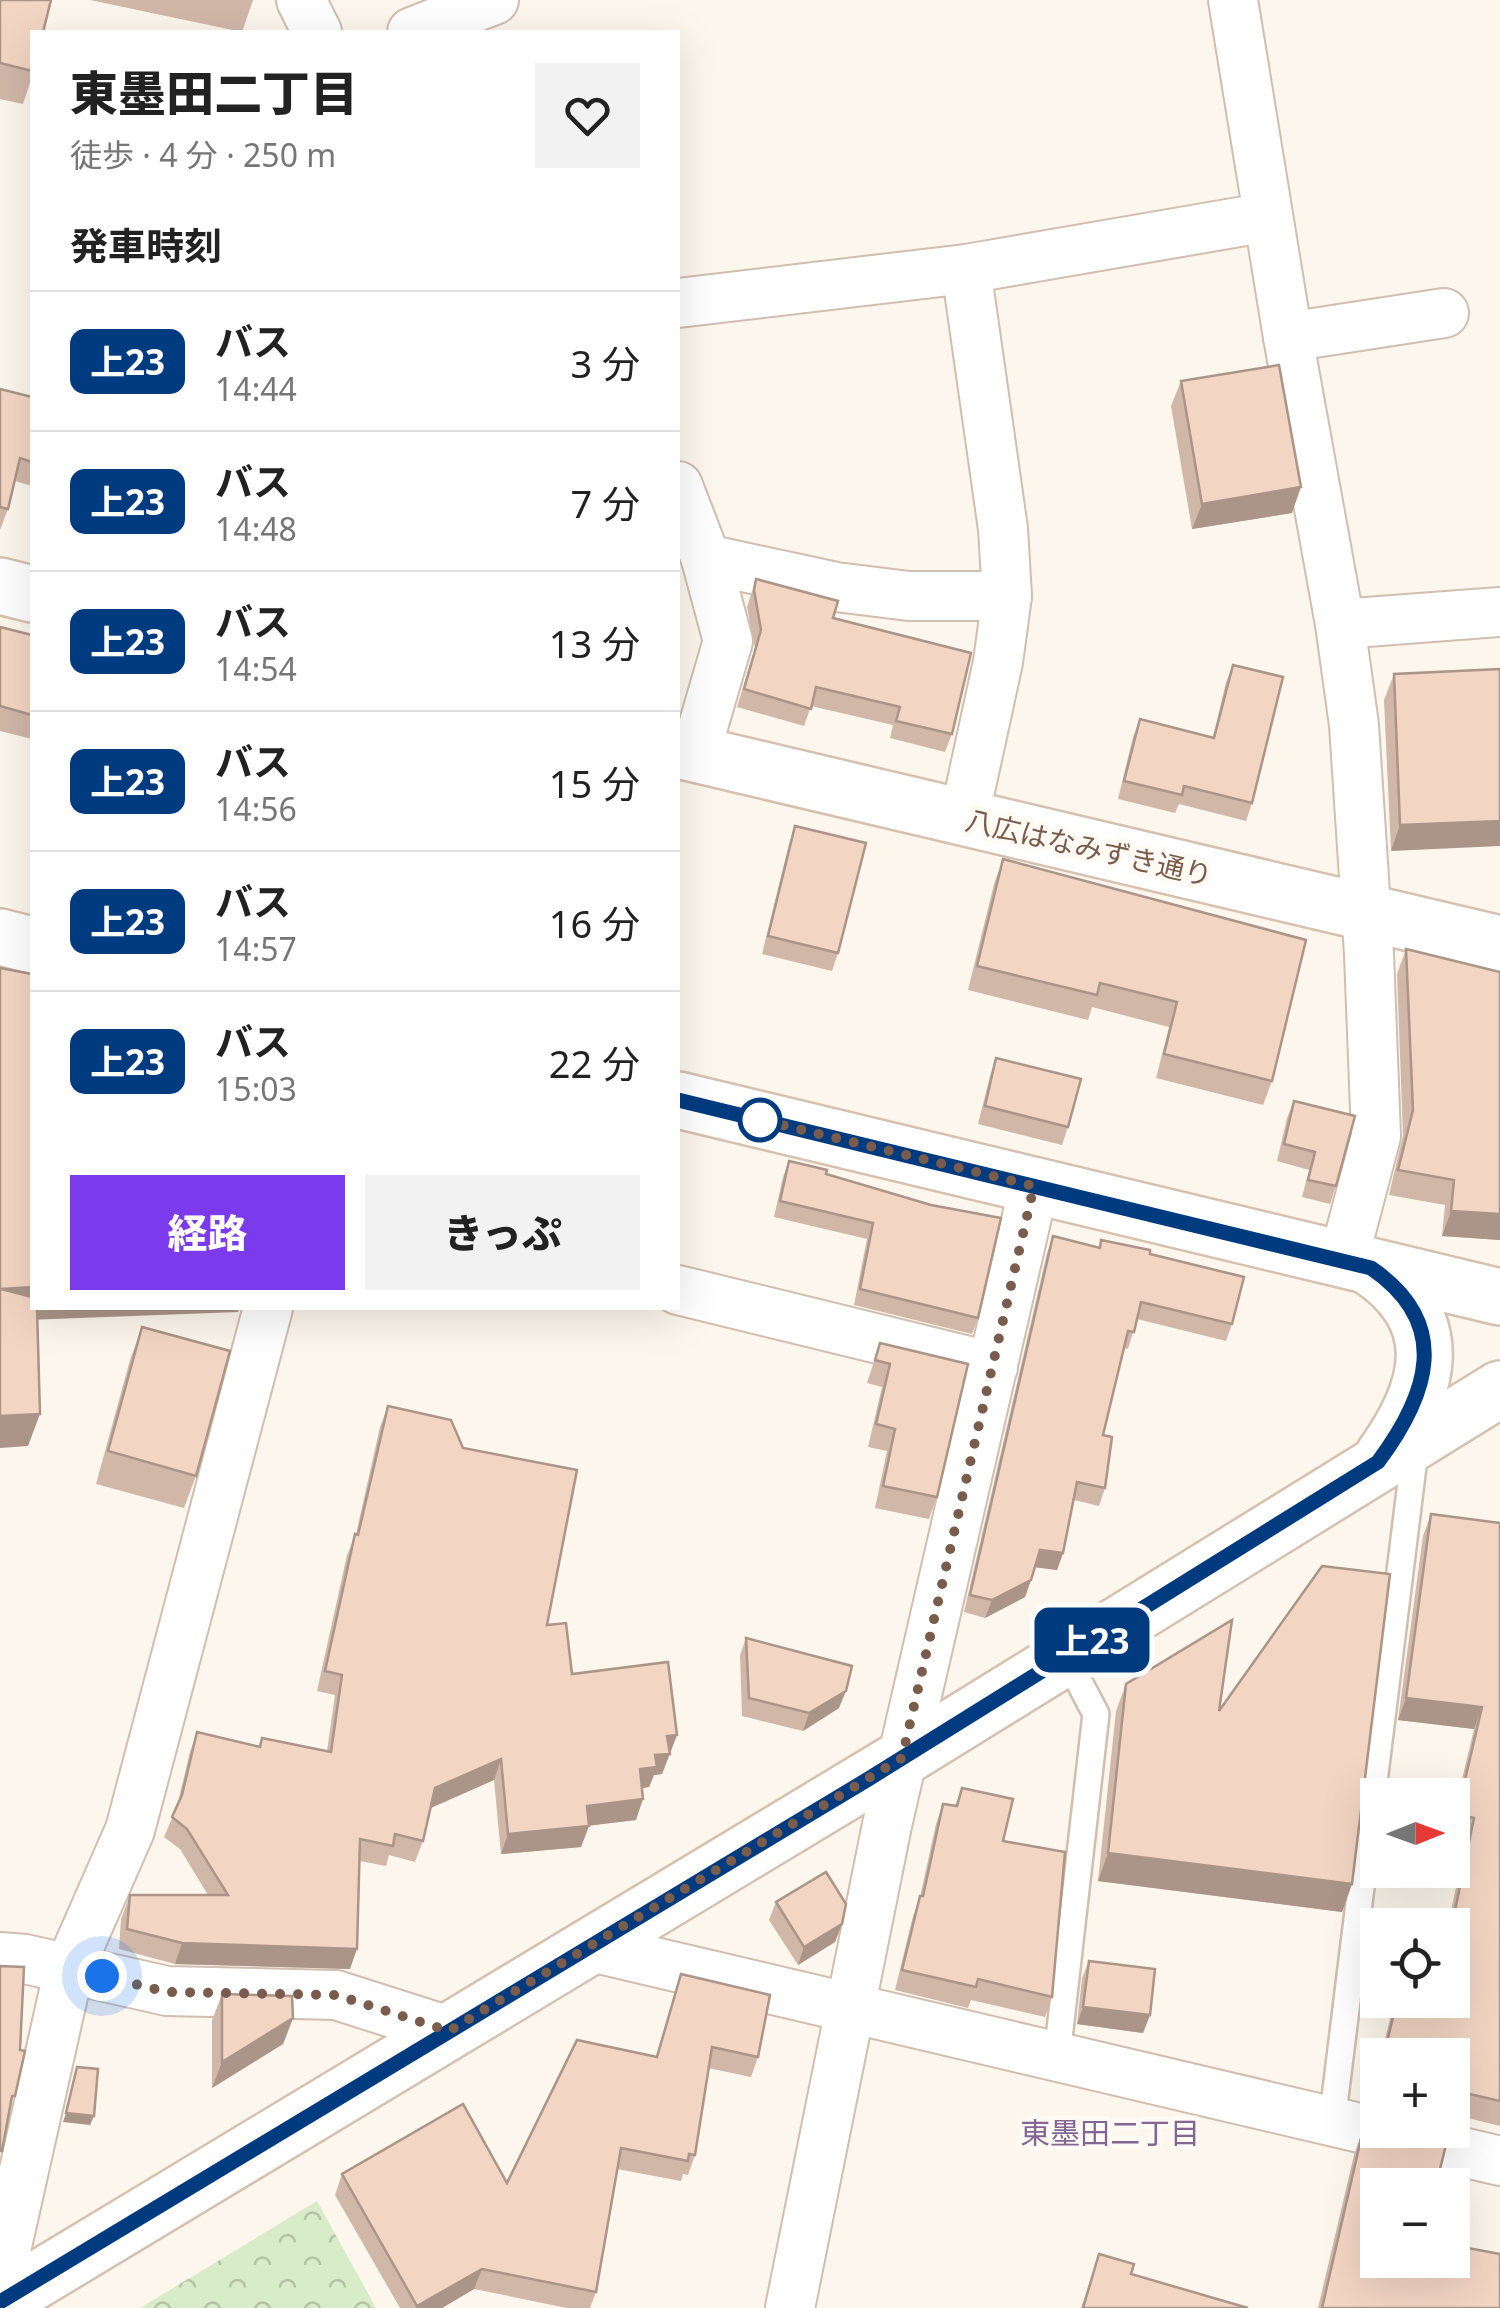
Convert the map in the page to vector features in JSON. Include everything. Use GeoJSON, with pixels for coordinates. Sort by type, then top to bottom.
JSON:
{"type":"FeatureCollection","features":[{"type":"Feature","properties":{"kind":"street"},"geometry":{"type":"LineString","coordinates":[[301,0],[315,30]]}},
{"type":"Feature","properties":{"kind":"street"},"geometry":{"type":"LineString","coordinates":[[417,30],[494,0]]}},
{"type":"Feature","properties":{"kind":"street"},"geometry":{"type":"LineString","coordinates":[[1233,0],[1354,725],[1376,1136],[1357,1265]]}},
{"type":"Feature","properties":{"kind":"street"},"geometry":{"type":"LineString","coordinates":[[680,303],[966,268],[1268,217]]}},
{"type":"Feature","properties":{"kind":"street"},"geometry":{"type":"LineString","coordinates":[[964,818],[998,662],[1007,596],[1003,529],[966,268]]}},
{"type":"Feature","properties":{"kind":"street"},"geometry":{"type":"LineString","coordinates":[[1288,337],[1444,313]]}},
{"type":"Feature","properties":{"kind":"street"},"geometry":{"type":"LineString","coordinates":[[680,491],[706,559],[728,641],[686,752]]}},
{"type":"Feature","properties":{"kind":"street"},"geometry":{"type":"LineString","coordinates":[[706,559],[854,589],[910,596],[1007,596]]}},
{"type":"Feature","properties":{"kind":"street"},"geometry":{"type":"LineString","coordinates":[[0,586],[30,594]]}},
{"type":"Feature","properties":{"kind":"street"},"geometry":{"type":"LineString","coordinates":[[1340,624],[1500,612]]}},
{"type":"Feature","properties":{"kind":"street","name":"八広はなみずき通り"},"geometry":{"type":"LineString","coordinates":[[686,752],[1500,944]]}},
{"type":"Feature","properties":{"kind":"street"},"geometry":{"type":"LineString","coordinates":[[0,937],[30,944]]}},
{"type":"Feature","properties":{"kind":"street"},"geometry":{"type":"LineString","coordinates":[[680,1100],[1500,1298]]}},
{"type":"Feature","properties":{"kind":"street"},"geometry":{"type":"LineString","coordinates":[[790,2308],[848,2006],[1034,1186]]}},
{"type":"Feature","properties":{"kind":"street"},"geometry":{"type":"LineString","coordinates":[[1357,1265],[1393,1283],[1413,1310],[1422,1340],[1424,1372],[1397,1451]]}},
{"type":"Feature","properties":{"kind":"street"},"geometry":{"type":"LineString","coordinates":[[680,1290],[993,1367]]}},
{"type":"Feature","properties":{"kind":"street"},"geometry":{"type":"LineString","coordinates":[[0,2277],[69,1969],[130,1830],[267,1310]]}},
{"type":"Feature","properties":{"kind":"street"},"geometry":{"type":"LineString","coordinates":[[0,2302],[902,1758],[1500,1389]]}},
{"type":"Feature","properties":{"kind":"street"},"geometry":{"type":"LineString","coordinates":[[591,1947],[1500,2162]]}},
{"type":"Feature","properties":{"kind":"street"},"geometry":{"type":"LineString","coordinates":[[0,1958],[25,1959],[167,1992],[336,1995],[449,2031]]}},
{"type":"Feature","properties":{"kind":"lane"},"geometry":{"type":"LineString","coordinates":[[1332,2122],[1397,1451]]}},
{"type":"Feature","properties":{"kind":"lane"},"geometry":{"type":"LineString","coordinates":[[1057,2056],[1096,1714],[1066,1656]]}},
{"type":"Feature","properties":{"kind":"green space"},"geometry":{"type":"Polygon","coordinates":[[[317,2201],[376,2308],[140,2308],[317,2201]]]}},
{"type":"Feature","properties":{"kind":"building"},"geometry":{"type":"Polygon","coordinates":[[[0,0],[51,0],[44,30],[30,30],[30,70],[0,63],[0,0]]]}},
{"type":"Feature","properties":{"kind":"building"},"geometry":{"type":"Polygon","coordinates":[[[1279,365],[1301,487],[1202,504],[1181,381],[1279,365]]]}},
{"type":"Feature","properties":{"kind":"building"},"geometry":{"type":"Polygon","coordinates":[[[0,389],[30,396],[30,461],[20,458],[8,509],[0,507],[0,389]]]}},
{"type":"Feature","properties":{"kind":"building"},"geometry":{"type":"Polygon","coordinates":[[[756,579],[838,601],[833,618],[971,653],[952,734],[896,721],[900,707],[816,687],[811,709],[744,689],[761,630],[754,590],[756,579]]]}},
{"type":"Feature","properties":{"kind":"building"},"geometry":{"type":"Polygon","coordinates":[[[0,627],[30,634],[30,714],[0,706],[0,627]]]}},
{"type":"Feature","properties":{"kind":"building"},"geometry":{"type":"Polygon","coordinates":[[[1233,665],[1283,677],[1252,803],[1184,786],[1182,795],[1124,781],[1140,719],[1214,738],[1233,665]]]}},
{"type":"Feature","properties":{"kind":"building"},"geometry":{"type":"Polygon","coordinates":[[[1500,669],[1500,821],[1400,825],[1394,674],[1500,669]]]}},
{"type":"Feature","properties":{"kind":"building"},"geometry":{"type":"Polygon","coordinates":[[[795,826],[866,843],[838,953],[768,936],[795,826]]]}},
{"type":"Feature","properties":{"kind":"building"},"geometry":{"type":"Polygon","coordinates":[[[1003,859],[1306,940],[1272,1081],[1164,1054],[1177,1002],[1100,983],[1097,995],[977,966],[1003,859]]]}},
{"type":"Feature","properties":{"kind":"building"},"geometry":{"type":"Polygon","coordinates":[[[1406,949],[1500,972],[1500,1214],[1451,1211],[1454,1180],[1398,1170],[1413,1110],[1406,949]]]}},
{"type":"Feature","properties":{"kind":"building"},"geometry":{"type":"Polygon","coordinates":[[[0,968],[30,974],[30,1287],[1,1289],[30,1296],[30,1310],[37,1310],[40,1414],[0,1416],[0,968]]]}},
{"type":"Feature","properties":{"kind":"building"},"geometry":{"type":"Polygon","coordinates":[[[996,1058],[1081,1079],[1068,1127],[985,1106],[996,1058]]]}},
{"type":"Feature","properties":{"kind":"building"},"geometry":{"type":"Polygon","coordinates":[[[1294,1101],[1355,1116],[1336,1186],[1308,1180],[1315,1152],[1284,1144],[1294,1101]]]}},
{"type":"Feature","properties":{"kind":"building"},"geometry":{"type":"Polygon","coordinates":[[[789,1161],[931,1205],[1001,1218],[978,1318],[860,1289],[873,1223],[780,1201],[789,1161]]]}},
{"type":"Feature","properties":{"kind":"building"},"geometry":{"type":"Polygon","coordinates":[[[1053,1236],[1100,1248],[1101,1240],[1150,1250],[1150,1254],[1244,1277],[1232,1324],[1141,1302],[1134,1332],[1128,1331],[1103,1435],[1112,1437],[1105,1488],[1077,1482],[1063,1553],[1040,1550],[1031,1580],[992,1600],[970,1595],[1053,1236]]]}},
{"type":"Feature","properties":{"kind":"building"},"geometry":{"type":"Polygon","coordinates":[[[142,1327],[230,1351],[196,1476],[108,1451],[142,1327]]]}},
{"type":"Feature","properties":{"kind":"building"},"geometry":{"type":"Polygon","coordinates":[[[880,1343],[968,1364],[937,1497],[883,1486],[895,1429],[876,1424],[890,1364],[875,1360],[880,1343]]]}},
{"type":"Feature","properties":{"kind":"building"},"geometry":{"type":"Polygon","coordinates":[[[388,1406],[451,1420],[463,1448],[577,1470],[547,1625],[566,1623],[572,1674],[668,1662],[677,1735],[667,1736],[670,1754],[655,1755],[657,1767],[640,1769],[643,1799],[587,1806],[589,1826],[508,1834],[501,1759],[435,1788],[423,1841],[395,1834],[393,1846],[360,1839],[357,1949],[182,1943],[127,1929],[130,1895],[228,1895],[187,1829],[172,1817],[182,1795],[197,1732],[260,1747],[262,1738],[331,1752],[342,1675],[325,1671],[388,1406]]]}},
{"type":"Feature","properties":{"kind":"building"},"geometry":{"type":"Polygon","coordinates":[[[1431,1514],[1500,1523],[1500,2101],[1470,2094],[1470,2038],[1388,2038],[1393,2018],[1470,2018],[1470,1908],[1455,1908],[1460,1888],[1470,1888],[1474,1818],[1470,1817],[1470,1778],[1465,1778],[1482,1707],[1406,1698],[1431,1514]]]}},
{"type":"Feature","properties":{"kind":"building"},"geometry":{"type":"Polygon","coordinates":[[[1322,1566],[1390,1574],[1365,1778],[1360,1778],[1360,1819],[1352,1884],[1108,1853],[1126,1684],[1232,1620],[1219,1711],[1322,1566]]]}},
{"type":"Feature","properties":{"kind":"building"},"geometry":{"type":"Polygon","coordinates":[[[746,1638],[852,1666],[846,1691],[809,1713],[749,1698],[746,1638]]]}},
{"type":"Feature","properties":{"kind":"building"},"geometry":{"type":"Polygon","coordinates":[[[962,1788],[1013,1799],[1003,1841],[1065,1852],[1052,1997],[978,1979],[976,1987],[902,1970],[943,1804],[957,1806],[962,1788]]]}},
{"type":"Feature","properties":{"kind":"building"},"geometry":{"type":"Polygon","coordinates":[[[826,1872],[846,1904],[842,1924],[804,1947],[776,1902],[826,1872]]]}},
{"type":"Feature","properties":{"kind":"building"},"geometry":{"type":"Polygon","coordinates":[[[1089,1961],[1155,1969],[1150,2015],[1083,2007],[1089,1961]]]}},
{"type":"Feature","properties":{"kind":"building"},"geometry":{"type":"Polygon","coordinates":[[[0,1966],[24,1967],[20,2050],[25,2051],[2,2151],[0,2151],[0,1966]]]}},
{"type":"Feature","properties":{"kind":"building"},"geometry":{"type":"Polygon","coordinates":[[[681,1974],[770,1995],[758,2057],[712,2047],[695,2155],[689,2154],[688,2161],[621,2148],[596,2292],[482,2269],[417,2306],[342,2174],[463,2104],[507,2183],[577,2040],[657,2057],[681,1974]]]}},
{"type":"Feature","properties":{"kind":"building"},"geometry":{"type":"Polygon","coordinates":[[[222,1994],[292,1996],[293,2018],[222,2062],[222,1994]]]}},
{"type":"Feature","properties":{"kind":"building"},"geometry":{"type":"Polygon","coordinates":[[[77,2067],[98,2069],[94,2116],[66,2113],[77,2067]]]}},
{"type":"Feature","properties":{"kind":"building"},"geometry":{"type":"Polygon","coordinates":[[[1360,2143],[1360,2148],[1445,2148],[1440,2168],[1360,2168],[1360,2278],[1470,2278],[1470,2248],[1500,2254],[1500,2308],[1322,2308],[1360,2143]]]}},
{"type":"Feature","properties":{"kind":"building"},"geometry":{"type":"Polygon","coordinates":[[[1099,2254],[1134,2264],[1131,2274],[1248,2308],[1083,2308],[1099,2254]]]}},
{"type":"Feature","properties":{"kind":"bus line","name":"上23"},"geometry":{"type":"LineString","coordinates":[[0,2302],[870,1778],[1378,1462],[1406,1424],[1418,1398],[1424,1372],[1422,1340],[1413,1310],[1393,1283],[1371,1268],[680,1100]]}},
{"type":"Feature","properties":{"kind":"district","name":"東墨田二丁目"},"geometry":{"type":"Point","coordinates":[1110,2132]}},
{"type":"Feature","properties":{"kind":"route"},"geometry":{"type":"LineString","coordinates":[[102,1976],[167,1992],[336,1995],[449,2031],[902,1758],[1034,1186],[749,1117],[760,1120]]}}]}
